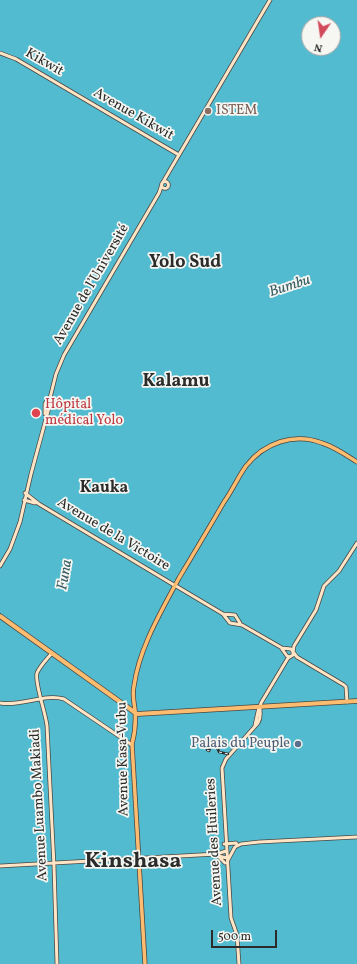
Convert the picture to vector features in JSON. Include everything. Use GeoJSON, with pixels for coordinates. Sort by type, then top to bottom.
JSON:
{"type":"FeatureCollection","features":[{"type":"Feature","properties":{"kind":"highway"},"geometry":{"type":"LineString","coordinates":[[0,615],[96,684],[135,716],[252,708],[259,709]]}},
{"type":"Feature","properties":{"kind":"highway"},"geometry":{"type":"LineString","coordinates":[[96,684],[132,704],[135,716]]}},
{"type":"Feature","properties":{"kind":"highway"},"geometry":{"type":"LineString","coordinates":[[135,716],[140,712],[259,709],[357,701]]}},
{"type":"Feature","properties":{"kind":"main road"},"geometry":{"type":"LineString","coordinates":[[159,193],[179,154],[270,0]]}},
{"type":"Feature","properties":{"kind":"main road","name":"Kikwit"},"geometry":{"type":"LineString","coordinates":[[3,54],[16,59],[76,94]]}},
{"type":"Feature","properties":{"kind":"main road","name":"Avenue Kikwit"},"geometry":{"type":"LineString","coordinates":[[76,94],[179,154]]}},
{"type":"Feature","properties":{"kind":"main road"},"geometry":{"type":"LineString","coordinates":[[164,182],[165,188]]}},
{"type":"Feature","properties":{"kind":"main road"},"geometry":{"type":"LineString","coordinates":[[159,193],[165,188],[168,188],[168,182],[164,182]]}},
{"type":"Feature","properties":{"kind":"main road","name":"Avenue de l’Université"},"geometry":{"type":"LineString","coordinates":[[0,566],[14,538],[24,507],[24,500],[27,494],[45,420],[47,404],[56,374],[64,355],[159,193]]}},
{"type":"Feature","properties":{"kind":"main road","name":"Avenue Kasa-Vubu"},"geometry":{"type":"LineString","coordinates":[[132,704],[133,688],[140,662],[153,629],[175,585],[245,467],[255,454],[283,440],[307,439],[327,445],[357,462]]}},
{"type":"Feature","properties":{"kind":"main road"},"geometry":{"type":"LineString","coordinates":[[245,467],[255,454]]}},
{"type":"Feature","properties":{"kind":"main road"},"geometry":{"type":"LineString","coordinates":[[31,474],[27,494],[40,504]]}},
{"type":"Feature","properties":{"kind":"main road"},"geometry":{"type":"LineString","coordinates":[[21,516],[24,500],[40,504]]}},
{"type":"Feature","properties":{"kind":"main road"},"geometry":{"type":"LineString","coordinates":[[24,507],[33,502]]}},
{"type":"Feature","properties":{"kind":"main road","name":"Avenue de la Victoire"},"geometry":{"type":"LineString","coordinates":[[40,504],[223,614]]}},
{"type":"Feature","properties":{"kind":"main road"},"geometry":{"type":"LineString","coordinates":[[284,662],[291,656],[294,646],[316,610],[324,587],[339,571],[357,543]]}},
{"type":"Feature","properties":{"kind":"main road"},"geometry":{"type":"LineString","coordinates":[[223,614],[235,615],[242,624],[282,648],[292,650],[297,657],[346,687],[346,701]]}},
{"type":"Feature","properties":{"kind":"main road"},"geometry":{"type":"LineString","coordinates":[[223,614],[230,623],[242,624]]}},
{"type":"Feature","properties":{"kind":"main road"},"geometry":{"type":"LineString","coordinates":[[227,619],[230,615]]}},
{"type":"Feature","properties":{"kind":"main road"},"geometry":{"type":"LineString","coordinates":[[234,623],[237,619]]}},
{"type":"Feature","properties":{"kind":"main road"},"geometry":{"type":"LineString","coordinates":[[259,709],[284,662],[286,652],[294,646]]}},
{"type":"Feature","properties":{"kind":"main road"},"geometry":{"type":"LineString","coordinates":[[282,648],[286,654],[297,657]]}},
{"type":"Feature","properties":{"kind":"main road","name":"Avenue Luambo Makiadi"},"geometry":{"type":"LineString","coordinates":[[55,654],[38,671],[36,678],[47,726],[54,863],[57,964]]}},
{"type":"Feature","properties":{"kind":"main road"},"geometry":{"type":"LineString","coordinates":[[0,703],[13,705],[54,697],[64,699],[132,745]]}},
{"type":"Feature","properties":{"kind":"main road","name":"Avenue des Huileries"},"geometry":{"type":"LineString","coordinates":[[238,964],[236,934],[229,917],[226,862],[227,844],[221,771],[222,764],[225,759],[256,726],[261,718],[259,709]]}},
{"type":"Feature","properties":{"kind":"main road","name":"Avenue des Huileries"},"geometry":{"type":"LineString","coordinates":[[227,844],[225,839],[223,767],[226,760],[253,729],[256,724],[259,709]]}},
{"type":"Feature","properties":{"kind":"main road","name":"Avenue Kasa-Vubu"},"geometry":{"type":"LineString","coordinates":[[135,716],[135,732],[132,745],[145,964]]}},
{"type":"Feature","properties":{"kind":"main road"},"geometry":{"type":"LineString","coordinates":[[256,726],[261,726]]}},
{"type":"Feature","properties":{"kind":"main road"},"geometry":{"type":"LineString","coordinates":[[227,844],[236,843],[237,845],[259,842],[357,837]]}},
{"type":"Feature","properties":{"kind":"main road"},"geometry":{"type":"LineString","coordinates":[[227,844],[233,846],[234,850]]}},
{"type":"Feature","properties":{"kind":"main road"},"geometry":{"type":"LineString","coordinates":[[214,855],[226,862],[237,845]]}},
{"type":"Feature","properties":{"kind":"main road"},"geometry":{"type":"LineString","coordinates":[[0,866],[214,855],[226,851]]}},
{"type":"Feature","properties":{"kind":"main road"},"geometry":{"type":"LineString","coordinates":[[214,855],[226,858]]}},
{"type":"Feature","properties":{"kind":"water"},"geometry":{"type":"Polygon","coordinates":[[[0,0],[357,0],[357,964],[0,964],[0,0]]]}},
{"type":"Feature","properties":{"kind":"railway"},"geometry":{"type":"LineString","coordinates":[[207,750],[209,751],[213,746],[218,749],[219,752],[228,754]]}},
{"type":"Feature","properties":{"kind":"place","name":"ISTEM"},"geometry":{"type":"Point","coordinates":[208,111]}},
{"type":"Feature","properties":{"kind":"place","name":"Hôpital médical Yolo"},"geometry":{"type":"Point","coordinates":[36,413]}},
{"type":"Feature","properties":{"kind":"place","name":"Palais du Peuple"},"geometry":{"type":"Point","coordinates":[298,744]}},
{"type":"Feature","properties":{"kind":"district","name":"Yolo Sud"},"geometry":{"type":"Point","coordinates":[185,264]}},
{"type":"Feature","properties":{"kind":"district","name":"Kalamu"},"geometry":{"type":"Point","coordinates":[176,383]}},
{"type":"Feature","properties":{"kind":"district","name":"Kauka"},"geometry":{"type":"Point","coordinates":[104,489]}},
{"type":"Feature","properties":{"kind":"district","name":"Kinshasa"},"geometry":{"type":"Point","coordinates":[133,863]}},
{"type":"Feature","properties":{"kind":"water label","name":"Bumbu"},"geometry":{"type":"Point","coordinates":[290,287]}},
{"type":"Feature","properties":{"kind":"water label","name":"Funa"},"geometry":{"type":"Point","coordinates":[66,575]}}]}
